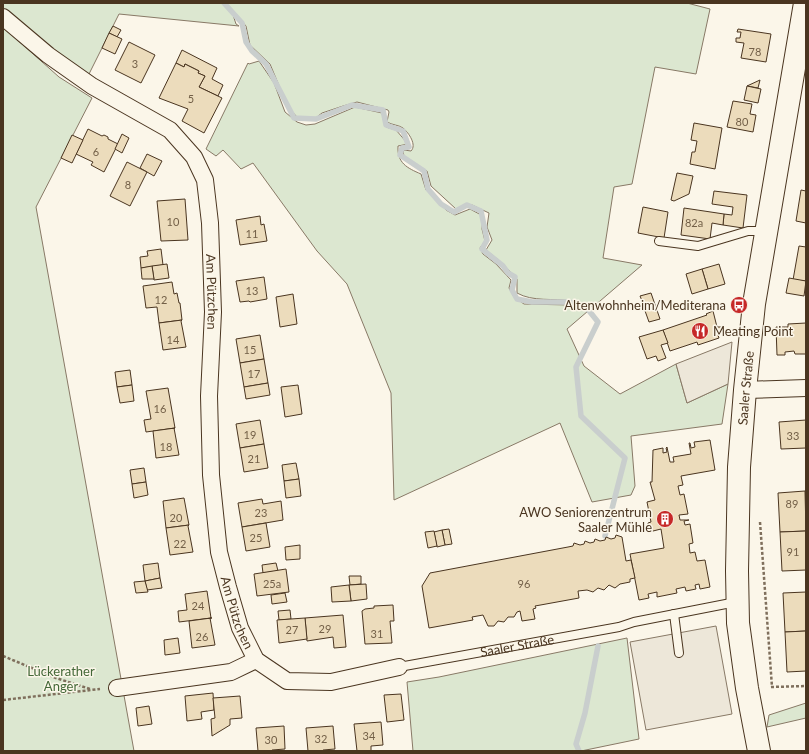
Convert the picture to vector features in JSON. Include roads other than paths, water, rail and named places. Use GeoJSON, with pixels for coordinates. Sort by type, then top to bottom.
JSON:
{"type":"FeatureCollection","features":[{"type":"Feature","properties":{"kind":"street","name":"Saaler Straße"},"geometry":{"type":"LineString","coordinates":[[759,751],[740,642],[737,601],[739,467],[754,304],[805,3]]}},
{"type":"Feature","properties":{"kind":"street","name":"Am Pützchen"},"geometry":{"type":"LineString","coordinates":[[3,17],[48,55],[92,86],[170,130],[194,157],[205,180],[210,223],[213,312],[209,396],[210,475],[219,552],[240,628],[256,660],[288,681],[331,682],[399,667]]}},
{"type":"Feature","properties":{"kind":"street"},"geometry":{"type":"LineString","coordinates":[[745,390],[806,388]]}},
{"type":"Feature","properties":{"kind":"street","name":"Am Pützchen"},"geometry":{"type":"LineString","coordinates":[[116,688],[231,672],[256,660]]}},
{"type":"Feature","properties":{"kind":"lane"},"geometry":{"type":"LineString","coordinates":[[659,241],[698,246],[748,231],[766,232]]}},
{"type":"Feature","properties":{"kind":"lane","name":"Saaler Straße"},"geometry":{"type":"LineString","coordinates":[[399,667],[619,627],[634,622],[737,601]]}},
{"type":"Feature","properties":{"kind":"lane"},"geometry":{"type":"LineString","coordinates":[[674,614],[679,653]]}},
{"type":"Feature","properties":{"kind":"waterway"},"geometry":{"type":"LineString","coordinates":[[224,3],[242,23],[246,42],[252,51],[266,64],[294,118],[316,119],[352,105],[383,110],[386,125],[403,131],[409,147],[402,148],[400,155],[424,171],[428,189],[441,204],[454,212],[467,205],[481,211],[487,240],[482,249],[503,266],[508,273],[515,277],[512,290],[517,299],[532,302],[569,302],[586,307],[598,322],[576,367],[581,416],[625,458],[605,536]]}},
{"type":"Feature","properties":{"kind":"waterway"},"geometry":{"type":"LineString","coordinates":[[579,751],[576,744],[585,713],[598,646]]}},
{"type":"Feature","properties":{"kind":"place","name":"Altenwohnheim/Mediterana"},"geometry":{"type":"Point","coordinates":[739,305]}},
{"type":"Feature","properties":{"kind":"place","name":"Meating Point"},"geometry":{"type":"Point","coordinates":[700,331]}},
{"type":"Feature","properties":{"kind":"place","name":"AWO Seniorenzentrum Saaler Mühle"},"geometry":{"type":"Point","coordinates":[665,519]}},
{"type":"Feature","properties":{"kind":"park label","name":"Lückerather Anger"},"geometry":{"type":"Point","coordinates":[61,678]}}]}
